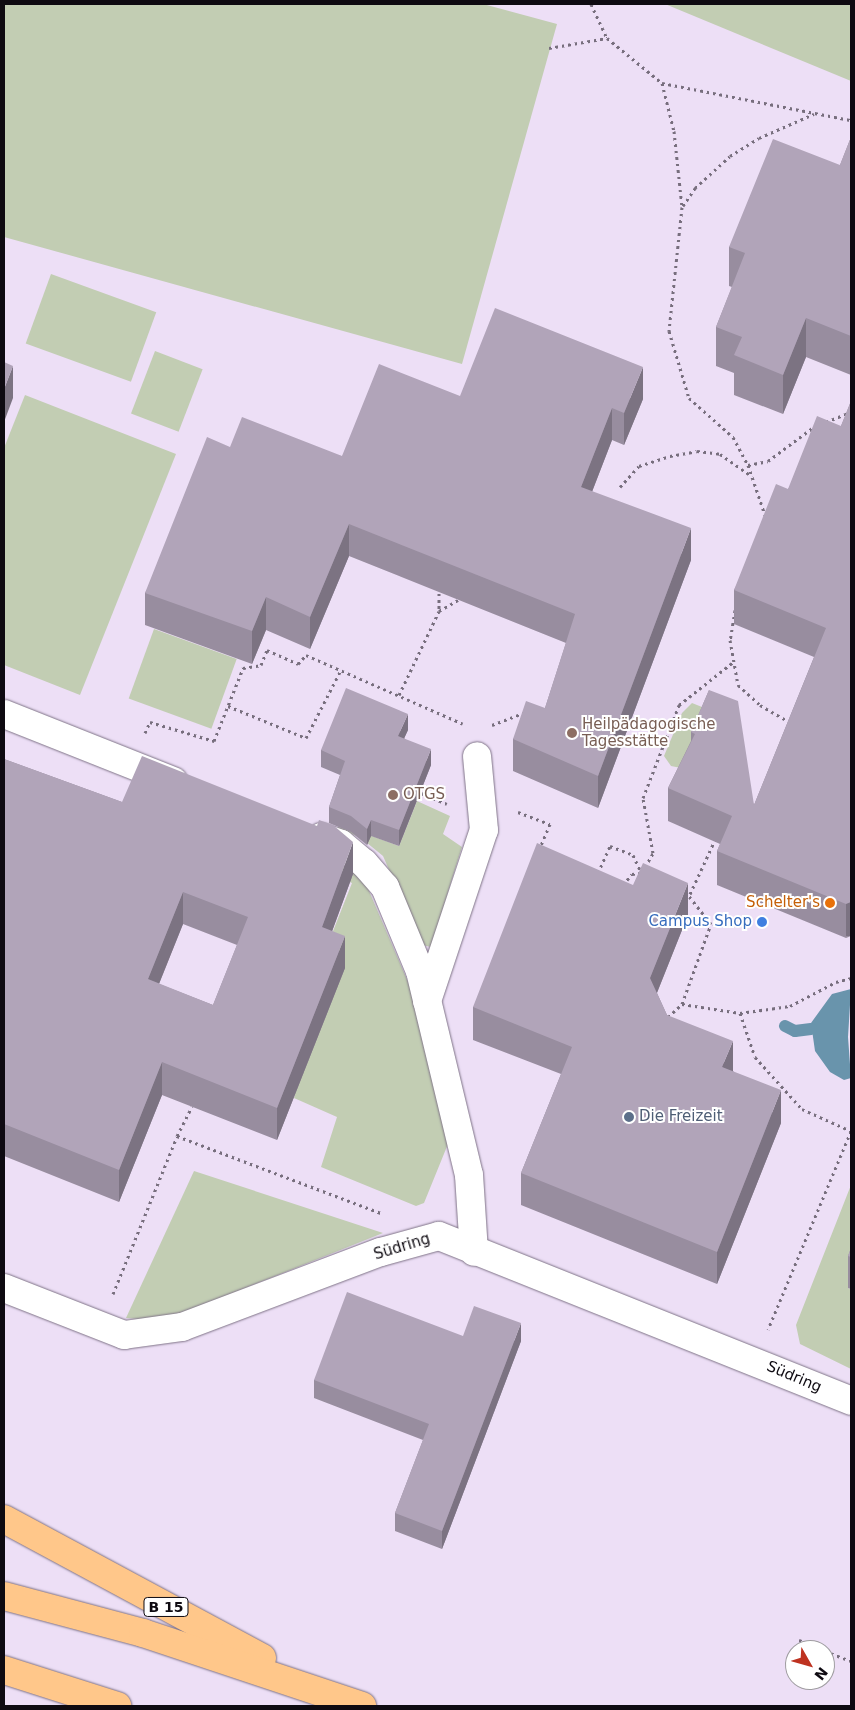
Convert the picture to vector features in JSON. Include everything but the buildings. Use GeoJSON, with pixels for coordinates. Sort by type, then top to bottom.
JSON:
{"type":"FeatureCollection","features":[{"type":"Feature","properties":{"kind":"highway","name":"B 15"},"geometry":{"type":"LineString","coordinates":[[4,1519],[330,1693]]}},
{"type":"Feature","properties":{"kind":"highway","name":"B 15"},"geometry":{"type":"LineString","coordinates":[[4,1596],[143,1633],[330,1693],[362,1706]]}},
{"type":"Feature","properties":{"kind":"highway"},"geometry":{"type":"LineString","coordinates":[[4,1670],[117,1706]]}},
{"type":"Feature","properties":{"kind":"lane"},"geometry":{"type":"LineString","coordinates":[[4,714],[195,789]]}},
{"type":"Feature","properties":{"kind":"lane"},"geometry":{"type":"LineString","coordinates":[[427,1001],[484,830],[477,743]]}},
{"type":"Feature","properties":{"kind":"lane"},"geometry":{"type":"LineString","coordinates":[[295,827],[341,844],[364,863],[385,887],[420,971],[469,1175],[474,1252]]}},
{"type":"Feature","properties":{"kind":"lane","name":"Südring"},"geometry":{"type":"LineString","coordinates":[[4,1288],[124,1336],[182,1327],[381,1252],[439,1236],[474,1252],[755,1360],[851,1401]]}},
{"type":"Feature","properties":{"kind":"path"},"geometry":{"type":"LineString","coordinates":[[591,4],[607,38],[662,83],[851,120]]}},
{"type":"Feature","properties":{"kind":"path"},"geometry":{"type":"LineString","coordinates":[[549,48],[607,38]]}},
{"type":"Feature","properties":{"kind":"path"},"geometry":{"type":"LineString","coordinates":[[662,83],[674,131],[682,207],[669,331],[689,398],[733,437],[748,465],[766,518],[762,528]]}},
{"type":"Feature","properties":{"kind":"path"},"geometry":{"type":"LineString","coordinates":[[682,207],[695,188],[730,156],[759,138],[815,113]]}},
{"type":"Feature","properties":{"kind":"path"},"geometry":{"type":"LineString","coordinates":[[748,465],[768,461],[808,428],[851,412]]}},
{"type":"Feature","properties":{"kind":"path"},"geometry":{"type":"LineString","coordinates":[[620,487],[639,466],[670,456],[697,451],[720,454],[752,476]]}},
{"type":"Feature","properties":{"kind":"path"},"geometry":{"type":"LineString","coordinates":[[399,695],[439,611],[439,592]]}},
{"type":"Feature","properties":{"kind":"path"},"geometry":{"type":"LineString","coordinates":[[439,611],[458,600]]}},
{"type":"Feature","properties":{"kind":"path"},"geometry":{"type":"LineString","coordinates":[[736,607],[731,624],[732,664],[738,685],[760,704],[794,725]]}},
{"type":"Feature","properties":{"kind":"path"},"geometry":{"type":"LineString","coordinates":[[142,740],[150,722],[214,741],[243,668],[261,665],[266,650],[298,664],[306,655],[399,695],[477,743],[528,711],[536,715]]}},
{"type":"Feature","properties":{"kind":"path"},"geometry":{"type":"LineString","coordinates":[[641,873],[653,853],[643,798],[679,705],[732,664]]}},
{"type":"Feature","properties":{"kind":"path"},"geometry":{"type":"LineString","coordinates":[[228,706],[306,738],[341,670]]}},
{"type":"Feature","properties":{"kind":"path"},"geometry":{"type":"LineString","coordinates":[[527,816],[550,824],[538,853]]}},
{"type":"Feature","properties":{"kind":"path"},"geometry":{"type":"LineString","coordinates":[[690,894],[718,834]]}},
{"type":"Feature","properties":{"kind":"path"},"geometry":{"type":"LineString","coordinates":[[588,873],[597,877],[610,846],[633,855],[641,873]]}},
{"type":"Feature","properties":{"kind":"path"},"geometry":{"type":"LineString","coordinates":[[620,889],[632,874],[646,872]]}},
{"type":"Feature","properties":{"kind":"path"},"geometry":{"type":"LineString","coordinates":[[664,1021],[682,1004],[711,924],[690,894],[681,890]]}},
{"type":"Feature","properties":{"kind":"path"},"geometry":{"type":"LineString","coordinates":[[682,1004],[740,1013],[790,1006],[836,982],[851,978]]}},
{"type":"Feature","properties":{"kind":"path"},"geometry":{"type":"LineString","coordinates":[[740,1013],[755,1057],[802,1109],[851,1131],[755,1360]]}},
{"type":"Feature","properties":{"kind":"path"},"geometry":{"type":"LineString","coordinates":[[100,1327],[177,1136],[192,1107]]}},
{"type":"Feature","properties":{"kind":"path"},"geometry":{"type":"LineString","coordinates":[[177,1136],[385,1215]]}},
{"type":"Feature","properties":{"kind":"path"},"geometry":{"type":"LineString","coordinates":[[835,1654],[851,1661]]}},
{"type":"Feature","properties":{"kind":"green space"},"geometry":{"type":"Polygon","coordinates":[[[4,4],[483,4],[557,24],[462,364],[4,237],[4,4]]]}},
{"type":"Feature","properties":{"kind":"green space"},"geometry":{"type":"Polygon","coordinates":[[[665,4],[851,4],[851,81],[665,4]]]}},
{"type":"Feature","properties":{"kind":"green space"},"geometry":{"type":"Polygon","coordinates":[[[51,274],[156,312],[131,382],[26,344],[51,274]]]}},
{"type":"Feature","properties":{"kind":"green space"},"geometry":{"type":"Polygon","coordinates":[[[155,351],[203,369],[179,432],[131,414],[155,351]]]}},
{"type":"Feature","properties":{"kind":"green space"},"geometry":{"type":"Polygon","coordinates":[[[25,395],[176,454],[80,695],[4,665],[4,448],[25,395]]]}},
{"type":"Feature","properties":{"kind":"green space"},"geometry":{"type":"Polygon","coordinates":[[[154,629],[237,659],[211,729],[129,699],[154,629]]]}},
{"type":"Feature","properties":{"kind":"green space"},"geometry":{"type":"Polygon","coordinates":[[[692,703],[707,709],[681,768],[671,766],[664,756],[682,713],[692,703]]]}},
{"type":"Feature","properties":{"kind":"green space"},"geometry":{"type":"Polygon","coordinates":[[[417,801],[450,816],[443,834],[462,847],[431,947],[422,945],[383,856],[361,838],[338,828],[339,824],[399,846],[417,801]]]}},
{"type":"Feature","properties":{"kind":"green space"},"geometry":{"type":"Polygon","coordinates":[[[336,853],[366,884],[412,991],[448,1144],[424,1203],[416,1206],[321,1167],[337,1117],[294,1098],[322,959],[352,883],[321,871],[336,853]]]}},
{"type":"Feature","properties":{"kind":"green space"},"geometry":{"type":"Polygon","coordinates":[[[194,1171],[383,1233],[163,1321],[126,1318],[194,1171]]]}},
{"type":"Feature","properties":{"kind":"green space"},"geometry":{"type":"Polygon","coordinates":[[[851,1185],[851,1280],[848,1288],[851,1289],[851,1369],[800,1344],[796,1325],[851,1185]]]}},
{"type":"Feature","properties":{"kind":"water"},"geometry":{"type":"Polygon","coordinates":[[[851,989],[848,1037],[851,1078],[844,1080],[830,1072],[815,1051],[811,1023],[832,994],[851,989]]]}},
{"type":"Feature","properties":{"kind":"waterway"},"geometry":{"type":"LineString","coordinates":[[785,1026],[795,1031],[811,1029]]}},
{"type":"Feature","properties":{"kind":"place","name":"Heilpädagogische Tagesstätte"},"geometry":{"type":"Point","coordinates":[572,733]}},
{"type":"Feature","properties":{"kind":"place","name":"OTGS"},"geometry":{"type":"Point","coordinates":[393,795]}},
{"type":"Feature","properties":{"kind":"place","name":"Schelter's"},"geometry":{"type":"Point","coordinates":[830,903]}},
{"type":"Feature","properties":{"kind":"place","name":"Campus Shop"},"geometry":{"type":"Point","coordinates":[762,922]}},
{"type":"Feature","properties":{"kind":"place","name":"Die Freizeit"},"geometry":{"type":"Point","coordinates":[629,1117]}}]}
